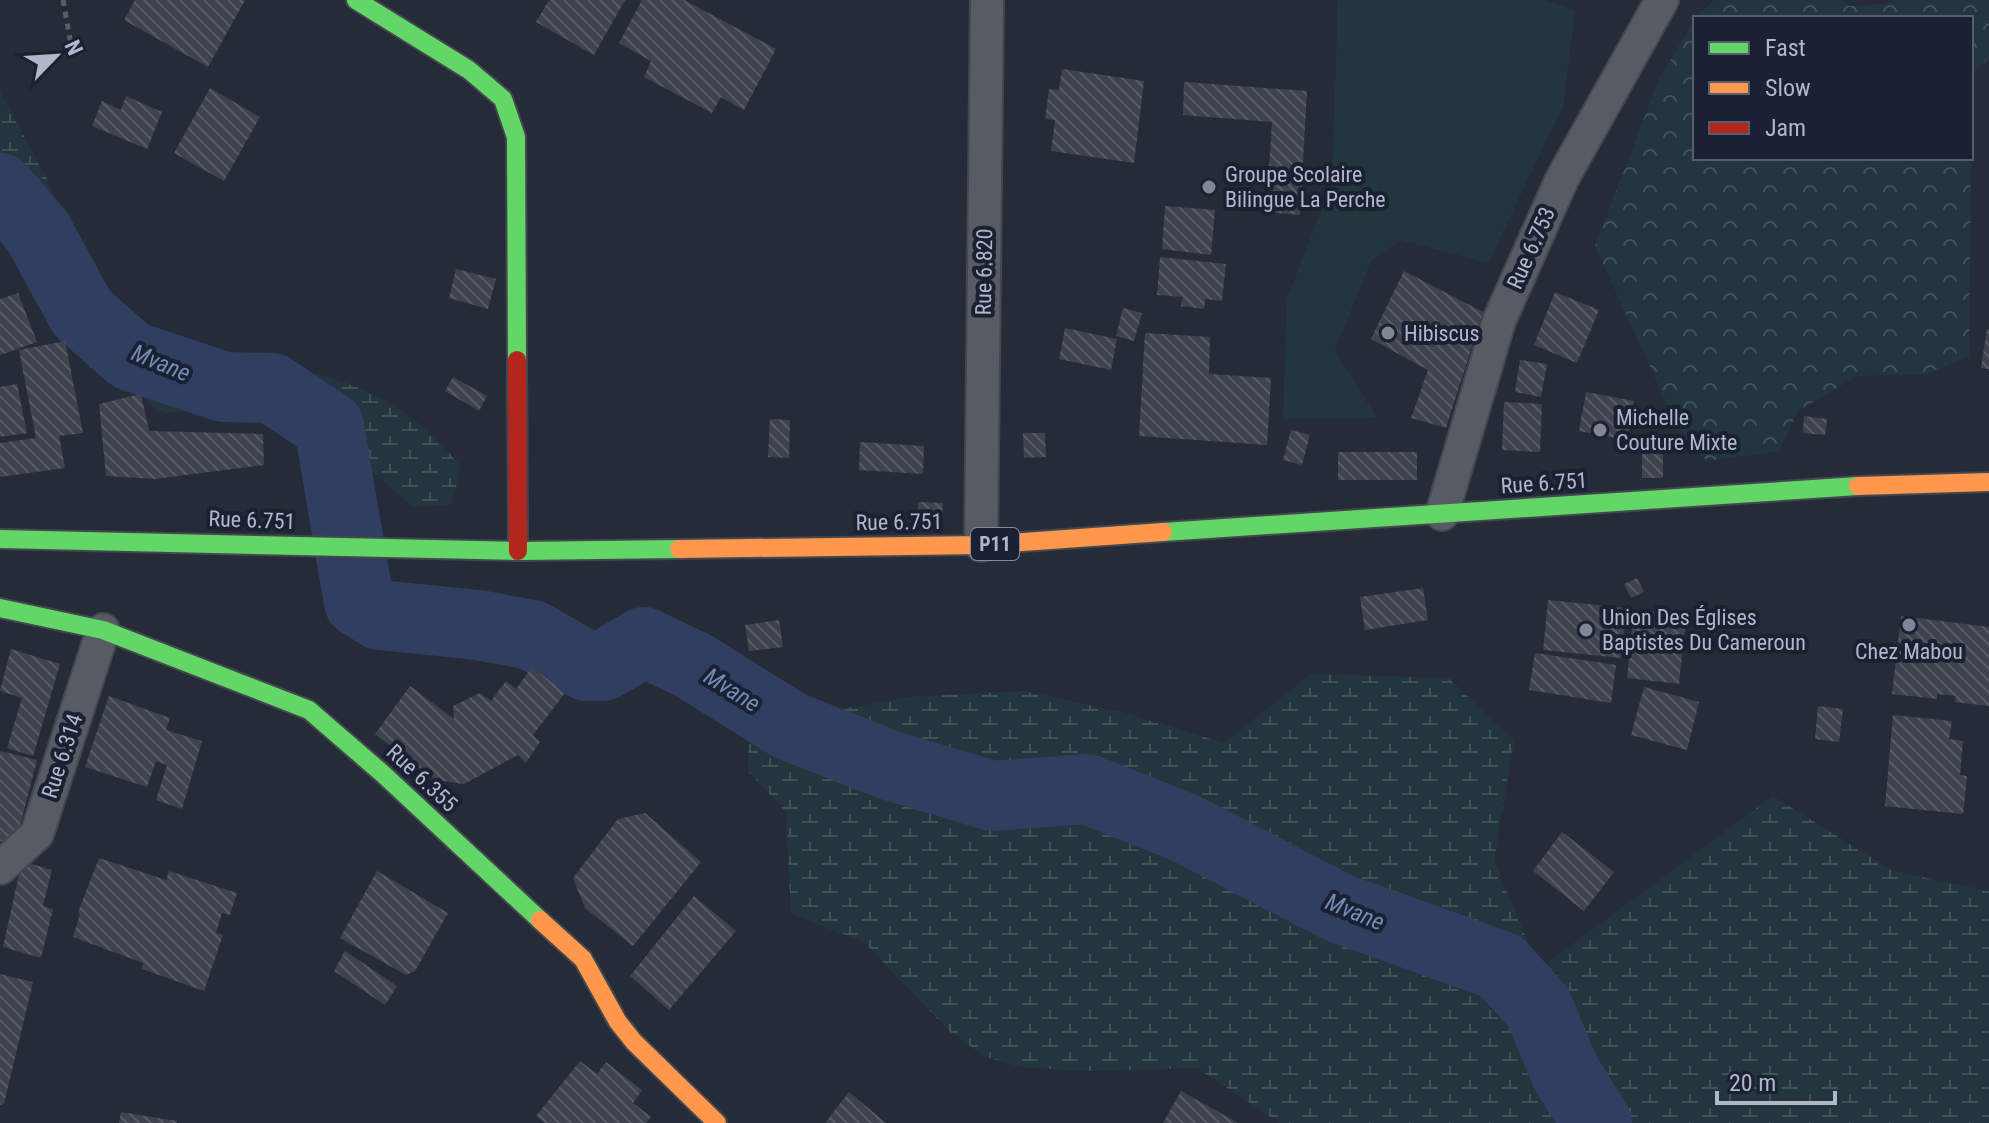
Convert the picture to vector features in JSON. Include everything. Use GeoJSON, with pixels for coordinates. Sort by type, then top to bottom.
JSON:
{"type":"FeatureCollection","features":[{"type":"Feature","properties":{"kind":"main road"},"geometry":{"type":"LineString","coordinates":[[356,0],[469,70],[503,99],[516,137],[518,551]]}},
{"type":"Feature","properties":{"kind":"main road","name":"Rue 6.751"},"geometry":{"type":"LineString","coordinates":[[0,539],[518,551],[981,545],[1814,487],[1989,482]]}},
{"type":"Feature","properties":{"kind":"main road","name":"Rue 6.355"},"geometry":{"type":"LineString","coordinates":[[0,608],[103,630],[309,710],[383,774],[583,959],[596,976],[624,1030],[688,1098],[717,1123]]}},
{"type":"Feature","properties":{"kind":"street","name":"Rue 6.820"},"geometry":{"type":"LineString","coordinates":[[981,545],[987,0]]}},
{"type":"Feature","properties":{"kind":"street","name":"Rue 6.753"},"geometry":{"type":"LineString","coordinates":[[1442,514],[1499,321],[1562,179],[1662,0]]}},
{"type":"Feature","properties":{"kind":"street","name":"Rue 6.314"},"geometry":{"type":"LineString","coordinates":[[0,868],[37,834],[103,630]]}},
{"type":"Feature","properties":{"kind":"path"},"geometry":{"type":"LineString","coordinates":[[63,0],[71,44]]}},
{"type":"Feature","properties":{"kind":"green space"},"geometry":{"type":"Polygon","coordinates":[[[1338,0],[1546,0],[1575,10],[1563,106],[1488,263],[1401,240],[1371,261],[1335,350],[1377,418],[1283,419],[1287,299],[1332,183],[1338,0]]]}},
{"type":"Feature","properties":{"kind":"green space"},"geometry":{"type":"Polygon","coordinates":[[[1714,0],[1842,0],[1849,6],[1886,4],[1894,0],[1989,0],[1989,59],[1973,72],[1973,16],[1698,16],[1714,0]]]}},
{"type":"Feature","properties":{"kind":"green space"},"geometry":{"type":"Polygon","coordinates":[[[1693,23],[1693,160],[1971,160],[1969,356],[1927,374],[1857,376],[1798,411],[1779,451],[1707,461],[1682,437],[1595,246],[1660,77],[1693,23]]]}},
{"type":"Feature","properties":{"kind":"green space"},"geometry":{"type":"Polygon","coordinates":[[[0,92],[48,180],[97,303],[136,343],[170,369],[188,376],[246,368],[277,368],[308,372],[366,391],[418,423],[441,443],[461,467],[451,505],[413,507],[357,458],[306,442],[271,413],[244,407],[165,413],[121,374],[88,367],[62,325],[29,292],[0,230],[0,92]]]}},
{"type":"Feature","properties":{"kind":"green space"},"geometry":{"type":"Polygon","coordinates":[[[1311,674],[1448,678],[1514,740],[1494,861],[1539,969],[1773,796],[1893,871],[1989,891],[1989,1123],[1280,1123],[1197,1068],[1080,1071],[1021,1067],[986,1057],[950,1032],[864,942],[791,914],[786,812],[748,771],[750,679],[786,703],[832,711],[911,697],[1024,691],[1126,713],[1224,743],[1311,674]]]}},
{"type":"Feature","properties":{"kind":"building"},"geometry":{"type":"Polygon","coordinates":[[[135,0],[245,0],[208,67],[124,20],[135,0]]]}},
{"type":"Feature","properties":{"kind":"building"},"geometry":{"type":"Polygon","coordinates":[[[549,0],[625,0],[594,55],[536,22],[549,0]]]}},
{"type":"Feature","properties":{"kind":"building"},"geometry":{"type":"Polygon","coordinates":[[[642,0],[684,0],[776,49],[744,110],[721,97],[712,113],[644,77],[651,61],[619,43],[642,0]]]}},
{"type":"Feature","properties":{"kind":"building"},"geometry":{"type":"Polygon","coordinates":[[[1062,69],[1144,81],[1134,163],[1051,151],[1055,120],[1045,119],[1049,89],[1059,90],[1062,69]]]}},
{"type":"Feature","properties":{"kind":"building"},"geometry":{"type":"Polygon","coordinates":[[[1184,82],[1307,91],[1300,215],[1266,212],[1272,122],[1183,115],[1184,82]]]}},
{"type":"Feature","properties":{"kind":"building"},"geometry":{"type":"Polygon","coordinates":[[[210,88],[260,117],[224,181],[174,153],[210,88]]]}},
{"type":"Feature","properties":{"kind":"building"},"geometry":{"type":"Polygon","coordinates":[[[126,96],[162,112],[147,149],[92,126],[102,101],[121,110],[126,96]]]}},
{"type":"Feature","properties":{"kind":"building"},"geometry":{"type":"Polygon","coordinates":[[[1165,206],[1215,210],[1211,255],[1162,249],[1165,206]]]}},
{"type":"Feature","properties":{"kind":"building"},"geometry":{"type":"Polygon","coordinates":[[[1160,257],[1226,264],[1222,301],[1205,299],[1204,309],[1181,306],[1183,297],[1157,295],[1160,257]]]}},
{"type":"Feature","properties":{"kind":"building"},"geometry":{"type":"Polygon","coordinates":[[[456,269],[496,279],[488,309],[449,298],[456,269]]]}},
{"type":"Feature","properties":{"kind":"building"},"geometry":{"type":"Polygon","coordinates":[[[1404,271],[1483,312],[1446,428],[1411,418],[1428,370],[1371,339],[1404,271]]]}},
{"type":"Feature","properties":{"kind":"building"},"geometry":{"type":"Polygon","coordinates":[[[1555,292],[1599,310],[1577,363],[1534,345],[1555,292]]]}},
{"type":"Feature","properties":{"kind":"building"},"geometry":{"type":"Polygon","coordinates":[[[18,293],[37,342],[0,355],[0,299],[18,293]]]}},
{"type":"Feature","properties":{"kind":"building"},"geometry":{"type":"Polygon","coordinates":[[[1123,308],[1142,313],[1134,341],[1116,336],[1123,308]]]}},
{"type":"Feature","properties":{"kind":"building"},"geometry":{"type":"Polygon","coordinates":[[[1065,328],[1117,339],[1111,370],[1059,359],[1065,328]]]}},
{"type":"Feature","properties":{"kind":"building"},"geometry":{"type":"Polygon","coordinates":[[[1989,329],[1989,369],[1981,368],[1989,329]]]}},
{"type":"Feature","properties":{"kind":"building"},"geometry":{"type":"Polygon","coordinates":[[[1145,333],[1210,337],[1209,374],[1271,378],[1267,445],[1139,436],[1145,333]]]}},
{"type":"Feature","properties":{"kind":"building"},"geometry":{"type":"Polygon","coordinates":[[[65,341],[83,433],[59,436],[65,468],[0,477],[0,443],[36,438],[19,350],[65,341]]]}},
{"type":"Feature","properties":{"kind":"building"},"geometry":{"type":"Polygon","coordinates":[[[1520,360],[1547,364],[1541,397],[1515,392],[1520,360]]]}},
{"type":"Feature","properties":{"kind":"building"},"geometry":{"type":"Polygon","coordinates":[[[453,377],[487,396],[479,411],[445,391],[453,377]]]}},
{"type":"Feature","properties":{"kind":"building"},"geometry":{"type":"Polygon","coordinates":[[[17,384],[27,433],[0,437],[0,387],[17,384]]]}},
{"type":"Feature","properties":{"kind":"building"},"geometry":{"type":"Polygon","coordinates":[[[1586,392],[1634,401],[1627,440],[1579,431],[1586,392]]]}},
{"type":"Feature","properties":{"kind":"building"},"geometry":{"type":"Polygon","coordinates":[[[141,394],[149,431],[263,434],[264,465],[155,479],[106,476],[99,404],[141,394]]]}},
{"type":"Feature","properties":{"kind":"building"},"geometry":{"type":"Polygon","coordinates":[[[1504,402],[1542,404],[1540,452],[1502,450],[1504,402]]]}},
{"type":"Feature","properties":{"kind":"building"},"geometry":{"type":"Polygon","coordinates":[[[1804,416],[1827,419],[1825,435],[1803,433],[1804,416]]]}},
{"type":"Feature","properties":{"kind":"building"},"geometry":{"type":"Polygon","coordinates":[[[770,419],[790,420],[789,458],[768,457],[770,419]]]}},
{"type":"Feature","properties":{"kind":"building"},"geometry":{"type":"Polygon","coordinates":[[[1291,430],[1310,435],[1302,465],[1283,460],[1291,430]]]}},
{"type":"Feature","properties":{"kind":"building"},"geometry":{"type":"Polygon","coordinates":[[[1023,433],[1045,433],[1046,457],[1024,458],[1023,433]]]}},
{"type":"Feature","properties":{"kind":"building"},"geometry":{"type":"Polygon","coordinates":[[[860,442],[924,446],[923,474],[859,470],[860,442]]]}},
{"type":"Feature","properties":{"kind":"building"},"geometry":{"type":"Polygon","coordinates":[[[1642,448],[1663,448],[1663,478],[1642,478],[1642,448]]]}},
{"type":"Feature","properties":{"kind":"building"},"geometry":{"type":"Polygon","coordinates":[[[1338,452],[1417,452],[1417,480],[1338,480],[1338,452]]]}},
{"type":"Feature","properties":{"kind":"building"},"geometry":{"type":"Polygon","coordinates":[[[918,502],[943,503],[942,517],[918,516],[918,502]]]}},
{"type":"Feature","properties":{"kind":"building"},"geometry":{"type":"Polygon","coordinates":[[[1637,578],[1644,592],[1631,598],[1624,584],[1637,578]]]}},
{"type":"Feature","properties":{"kind":"building"},"geometry":{"type":"Polygon","coordinates":[[[1423,588],[1428,620],[1365,630],[1360,597],[1423,588]]]}},
{"type":"Feature","properties":{"kind":"building"},"geometry":{"type":"Polygon","coordinates":[[[1548,600],[1626,608],[1621,658],[1543,650],[1548,600]]]}},
{"type":"Feature","properties":{"kind":"building"},"geometry":{"type":"Polygon","coordinates":[[[1634,609],[1673,614],[1672,625],[1685,627],[1679,684],[1627,678],[1634,609]]]}},
{"type":"Feature","properties":{"kind":"building"},"geometry":{"type":"Polygon","coordinates":[[[1901,616],[1989,627],[1989,706],[1955,702],[1956,696],[1937,694],[1937,699],[1892,694],[1901,616]]]}},
{"type":"Feature","properties":{"kind":"building"},"geometry":{"type":"Polygon","coordinates":[[[779,620],[783,647],[749,651],[745,625],[779,620]]]}},
{"type":"Feature","properties":{"kind":"building"},"geometry":{"type":"Polygon","coordinates":[[[11,649],[60,664],[33,756],[7,748],[22,698],[0,691],[11,649]]]}},
{"type":"Feature","properties":{"kind":"building"},"geometry":{"type":"Polygon","coordinates":[[[1535,653],[1616,665],[1611,703],[1529,690],[1535,653]]]}},
{"type":"Feature","properties":{"kind":"building"},"geometry":{"type":"Polygon","coordinates":[[[532,667],[565,693],[533,735],[540,742],[526,763],[518,755],[464,784],[435,780],[375,734],[410,686],[454,719],[453,706],[480,693],[491,701],[506,681],[516,689],[532,667]]]}},
{"type":"Feature","properties":{"kind":"building"},"geometry":{"type":"Polygon","coordinates":[[[1644,687],[1699,702],[1687,750],[1631,735],[1644,687]]]}},
{"type":"Feature","properties":{"kind":"building"},"geometry":{"type":"Polygon","coordinates":[[[109,696],[170,718],[166,730],[202,741],[182,809],[156,800],[167,765],[156,761],[147,787],[85,767],[109,696]]]}},
{"type":"Feature","properties":{"kind":"building"},"geometry":{"type":"Polygon","coordinates":[[[1818,706],[1843,709],[1839,742],[1815,739],[1818,706]]]}},
{"type":"Feature","properties":{"kind":"building"},"geometry":{"type":"Polygon","coordinates":[[[1893,715],[1952,721],[1949,739],[1963,741],[1960,775],[1967,776],[1963,814],[1885,806],[1893,715]]]}},
{"type":"Feature","properties":{"kind":"building"},"geometry":{"type":"Polygon","coordinates":[[[0,751],[37,760],[15,845],[0,841],[0,751]]]}},
{"type":"Feature","properties":{"kind":"building"},"geometry":{"type":"Polygon","coordinates":[[[645,813],[701,862],[633,946],[585,908],[573,878],[618,819],[645,813]]]}},
{"type":"Feature","properties":{"kind":"building"},"geometry":{"type":"Polygon","coordinates":[[[1562,832],[1614,872],[1584,911],[1533,871],[1562,832]]]}},
{"type":"Feature","properties":{"kind":"building"},"geometry":{"type":"Polygon","coordinates":[[[99,858],[166,880],[169,871],[237,893],[230,915],[222,913],[216,933],[223,935],[204,991],[142,969],[143,963],[73,937],[78,912],[99,858]]]}},
{"type":"Feature","properties":{"kind":"building"},"geometry":{"type":"Polygon","coordinates":[[[22,861],[52,870],[43,906],[53,909],[41,958],[3,947],[22,861]]]}},
{"type":"Feature","properties":{"kind":"building"},"geometry":{"type":"Polygon","coordinates":[[[377,871],[448,913],[415,971],[406,975],[340,938],[377,871]]]}},
{"type":"Feature","properties":{"kind":"building"},"geometry":{"type":"Polygon","coordinates":[[[694,896],[736,931],[669,1010],[630,976],[694,896]]]}},
{"type":"Feature","properties":{"kind":"building"},"geometry":{"type":"Polygon","coordinates":[[[345,951],[397,986],[385,1005],[334,971],[345,951]]]}},
{"type":"Feature","properties":{"kind":"building"},"geometry":{"type":"Polygon","coordinates":[[[0,974],[33,982],[4,1104],[0,1105],[0,974]]]}},
{"type":"Feature","properties":{"kind":"building"},"geometry":{"type":"Polygon","coordinates":[[[580,1061],[597,1074],[606,1062],[642,1090],[633,1103],[651,1117],[646,1123],[545,1123],[536,1116],[580,1061]]]}},
{"type":"Feature","properties":{"kind":"building"},"geometry":{"type":"Polygon","coordinates":[[[1181,1091],[1238,1123],[1163,1123],[1181,1091]]]}},
{"type":"Feature","properties":{"kind":"building"},"geometry":{"type":"Polygon","coordinates":[[[849,1092],[886,1123],[825,1123],[849,1092]]]}},
{"type":"Feature","properties":{"kind":"building"},"geometry":{"type":"Polygon","coordinates":[[[121,1112],[177,1121],[177,1123],[119,1123],[121,1112]]]}},
{"type":"Feature","properties":{"kind":"waterway","name":"Mvane"},"geometry":{"type":"LineString","coordinates":[[0,188],[38,232],[82,313],[131,356],[224,387],[272,388],[329,426],[359,602],[380,615],[478,625],[532,635],[587,666],[603,666],[644,642],[694,666],[790,726],[892,766],[992,796],[1087,789],[1185,828],[1339,908],[1501,966],[1538,1007],[1566,1074],[1597,1123]]}},
{"type":"Feature","properties":{"kind":"traffic: fast"},"geometry":{"type":"LineString","coordinates":[[356,0],[469,70],[503,99],[516,137],[517,360]]}},
{"type":"Feature","properties":{"kind":"traffic: fast"},"geometry":{"type":"LineString","coordinates":[[1163,532],[1858,486]]}},
{"type":"Feature","properties":{"kind":"traffic: fast"},"geometry":{"type":"LineString","coordinates":[[0,539],[518,551],[679,549]]}},
{"type":"Feature","properties":{"kind":"traffic: fast"},"geometry":{"type":"LineString","coordinates":[[0,608],[103,630],[309,710],[383,774],[540,920]]}},
{"type":"Feature","properties":{"kind":"traffic: slow"},"geometry":{"type":"LineString","coordinates":[[1858,486],[1989,482]]}},
{"type":"Feature","properties":{"kind":"traffic: slow"},"geometry":{"type":"LineString","coordinates":[[679,549],[981,545],[1163,532]]}},
{"type":"Feature","properties":{"kind":"traffic: slow"},"geometry":{"type":"LineString","coordinates":[[540,920],[583,959],[618,1022],[634,1042],[717,1123]]}},
{"type":"Feature","properties":{"kind":"traffic: jam"},"geometry":{"type":"LineString","coordinates":[[517,360],[518,551]]}},
{"type":"Feature","properties":{"kind":"place","name":"Groupe Scolaire Bilingue La Perche"},"geometry":{"type":"Point","coordinates":[1209,187]}},
{"type":"Feature","properties":{"kind":"place","name":"Hibiscus"},"geometry":{"type":"Point","coordinates":[1388,333]}},
{"type":"Feature","properties":{"kind":"place","name":"Michelle Couture Mixte"},"geometry":{"type":"Point","coordinates":[1600,430]}},
{"type":"Feature","properties":{"kind":"place","name":"Chez Mabou"},"geometry":{"type":"Point","coordinates":[1909,625]}},
{"type":"Feature","properties":{"kind":"place","name":"Union Des Églises Baptistes Du Cameroun"},"geometry":{"type":"Point","coordinates":[1586,630]}}]}
